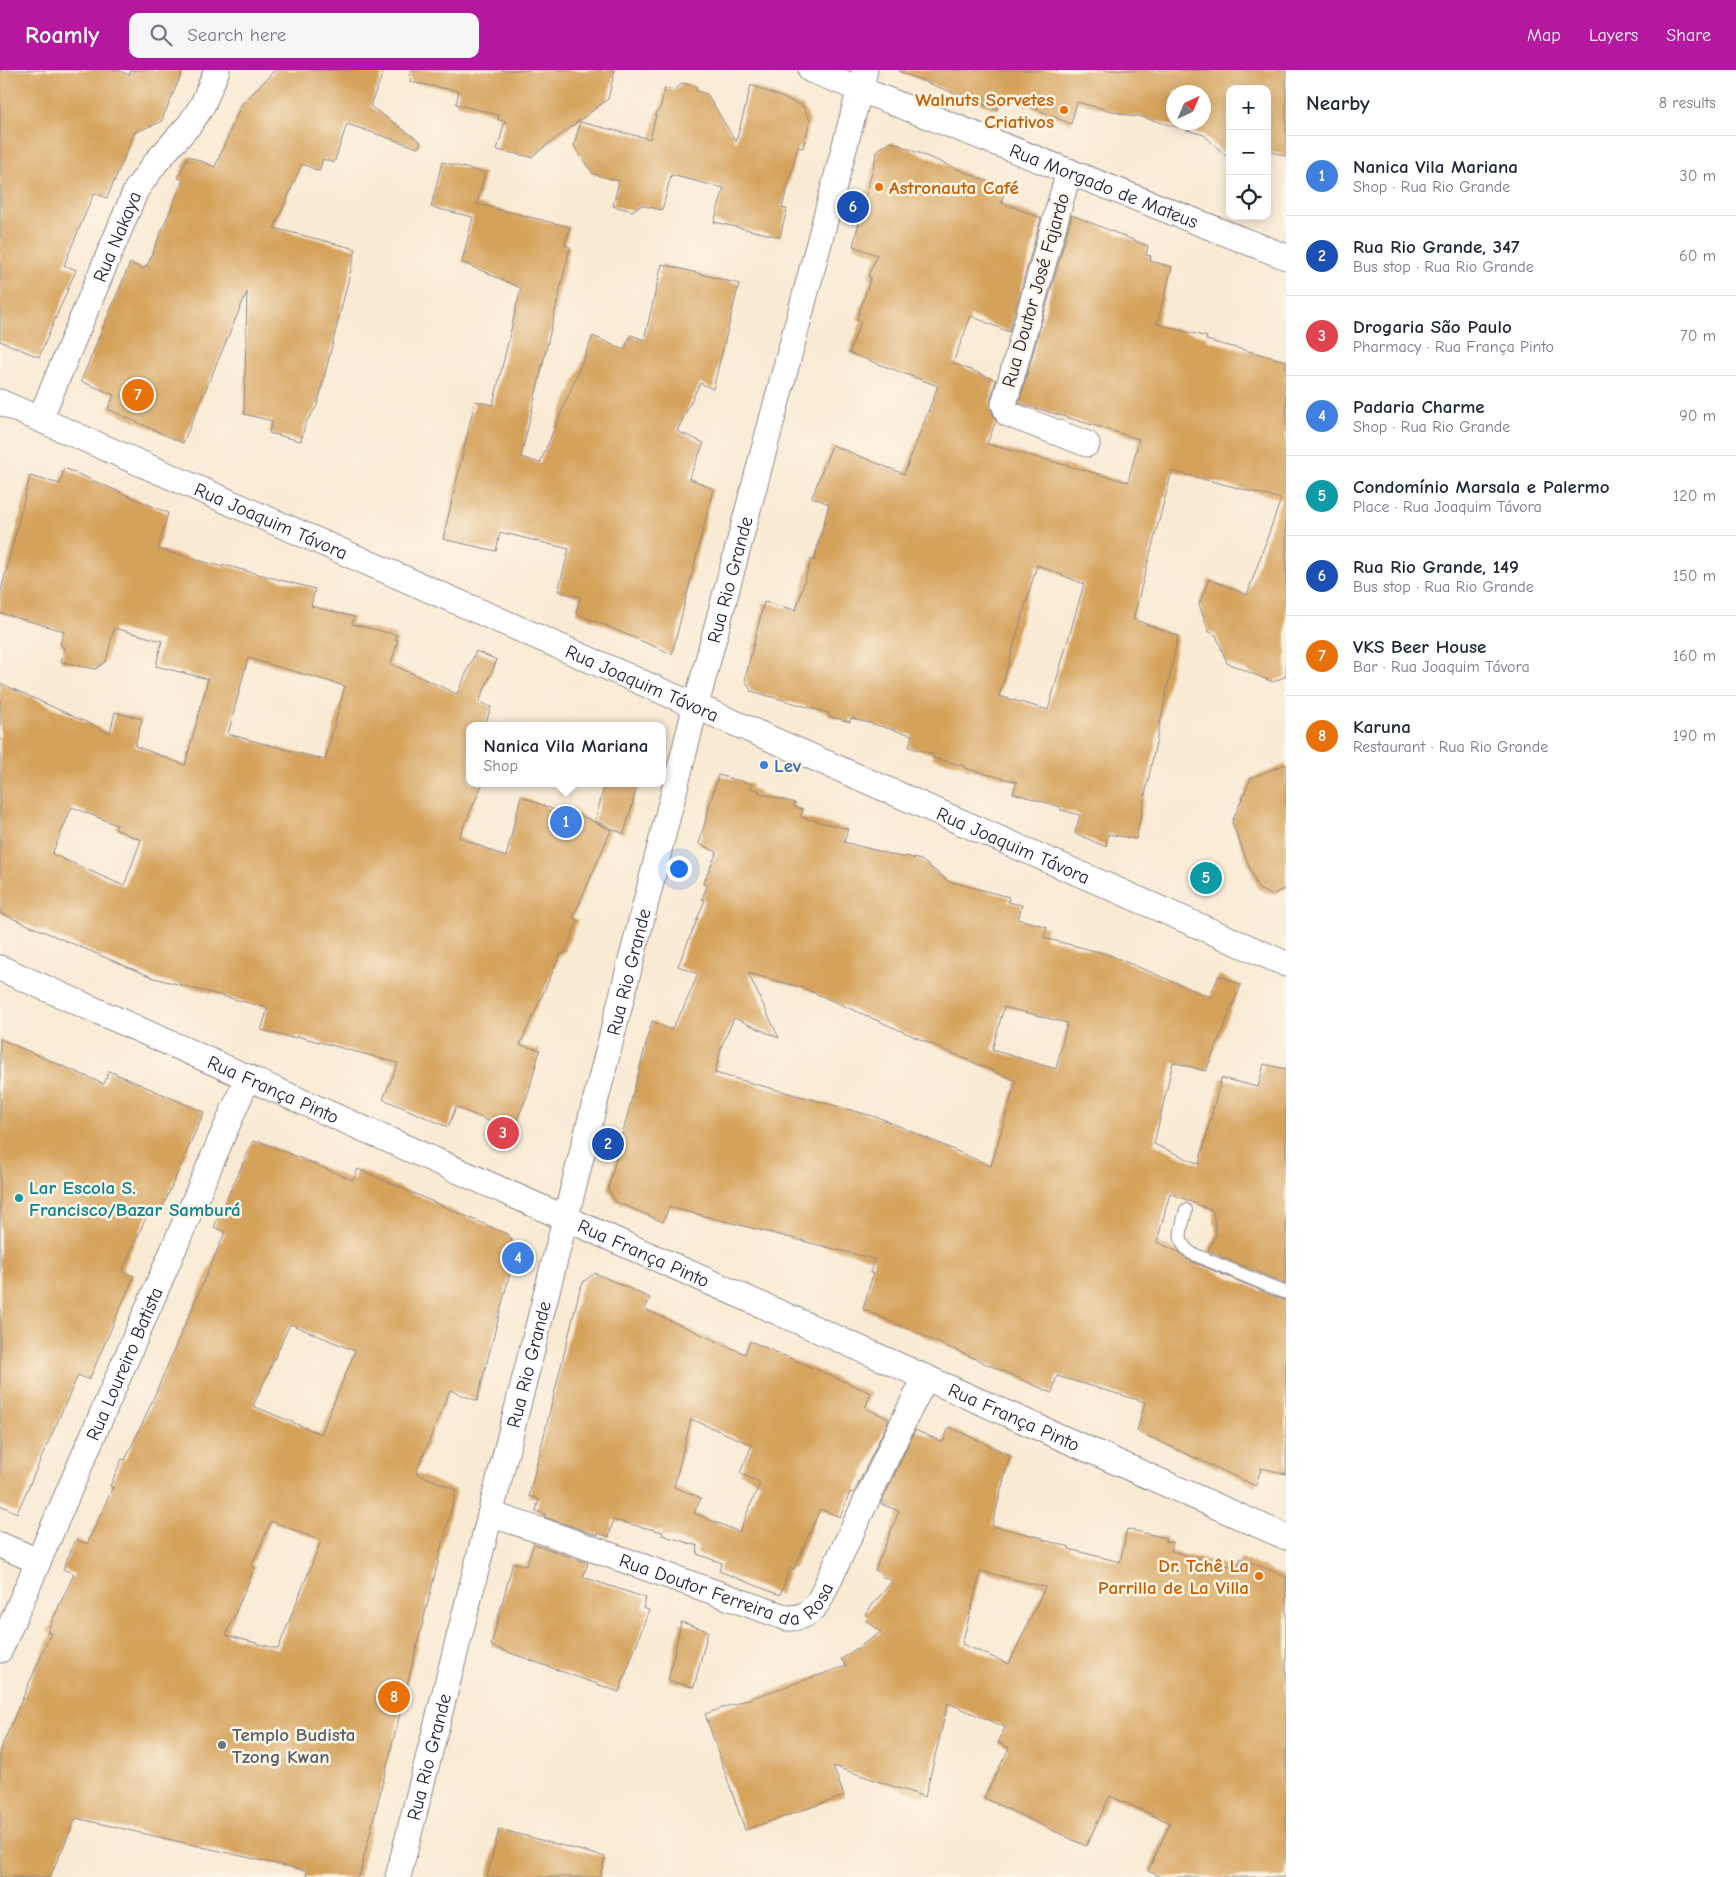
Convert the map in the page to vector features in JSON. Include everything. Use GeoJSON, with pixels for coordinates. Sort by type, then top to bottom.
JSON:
{"type":"FeatureCollection","features":[{"type":"Feature","properties":{"kind":"street","name":"Rua Nakaya"},"geometry":{"type":"LineString","coordinates":[[40,419],[136,190],[156,162],[190,124],[202,106],[217,70]]}},
{"type":"Feature","properties":{"kind":"street","name":"Rua Morgado de Mateus"},"geometry":{"type":"LineString","coordinates":[[811,70],[863,80],[1069,170],[1286,257]]}},
{"type":"Feature","properties":{"kind":"street","name":"Rua Rio Grande"},"geometry":{"type":"LineString","coordinates":[[398,1877],[447,1692],[490,1514],[696,705],[863,80]]}},
{"type":"Feature","properties":{"kind":"street","name":"Rua Doutor José Fajardo"},"geometry":{"type":"LineString","coordinates":[[1069,170],[1004,404],[1008,414],[1087,444]]}},
{"type":"Feature","properties":{"kind":"street","name":"Rua Joaquim Távora"},"geometry":{"type":"LineString","coordinates":[[0,402],[1286,964]]}},
{"type":"Feature","properties":{"kind":"street","name":"Rua França Pinto"},"geometry":{"type":"LineString","coordinates":[[0,968],[1286,1537]]}},
{"type":"Feature","properties":{"kind":"street","name":"Rua Loureiro Batista"},"geometry":{"type":"LineString","coordinates":[[0,1650],[248,1077]]}},
{"type":"Feature","properties":{"kind":"street","name":"Rua Doutor Ferreira da Rosa"},"geometry":{"type":"LineString","coordinates":[[490,1514],[787,1618],[796,1618],[807,1614],[821,1597],[926,1377]]}},
{"type":"Feature","properties":{"kind":"street"},"geometry":{"type":"LineString","coordinates":[[0,1545],[38,1560]]}},
{"type":"Feature","properties":{"kind":"lane"},"geometry":{"type":"LineString","coordinates":[[1186,1210],[1180,1235],[1180,1242],[1184,1248],[1191,1253],[1286,1293]]}},
{"type":"Feature","properties":{"kind":"building"},"geometry":{"type":"Polygon","coordinates":[[[0,70],[118,70],[129,75],[131,70],[183,70],[161,122],[135,132],[107,198],[94,193],[64,265],[76,270],[39,357],[0,341],[0,70]]]}},
{"type":"Feature","properties":{"kind":"building"},"geometry":{"type":"Polygon","coordinates":[[[275,70],[384,70],[370,106],[421,142],[418,148],[347,124],[334,163],[323,159],[319,171],[302,164],[274,228],[356,249],[317,406],[305,424],[301,441],[269,433],[272,421],[244,414],[247,292],[183,443],[108,409],[114,395],[81,381],[130,263],[144,269],[147,266],[183,180],[178,178],[188,156],[215,167],[241,105],[275,70]]]}},
{"type":"Feature","properties":{"kind":"building"},"geometry":{"type":"Polygon","coordinates":[[[411,70],[615,70],[608,99],[531,157],[497,150],[505,121],[498,120],[499,115],[456,104],[459,91],[410,82],[411,70]]]}},
{"type":"Feature","properties":{"kind":"building"},"geometry":{"type":"Polygon","coordinates":[[[900,70],[1286,70],[1286,156],[1271,152],[1271,85],[1226,85],[1226,156],[1204,135],[1187,130],[1211,130],[1211,85],[1166,85],[1166,124],[1077,102],[1071,124],[1003,95],[997,110],[900,72],[900,70]]]}},
{"type":"Feature","properties":{"kind":"building"},"geometry":{"type":"Polygon","coordinates":[[[683,83],[695,86],[697,91],[707,94],[736,142],[751,85],[803,106],[810,120],[803,148],[798,147],[782,208],[787,209],[780,237],[714,222],[724,188],[671,175],[662,210],[642,205],[632,211],[613,206],[619,181],[593,174],[574,146],[580,122],[650,139],[665,88],[674,90],[683,83]]]}},
{"type":"Feature","properties":{"kind":"building"},"geometry":{"type":"Polygon","coordinates":[[[892,142],[1006,189],[1001,202],[1041,218],[1009,332],[971,316],[953,363],[996,380],[990,401],[996,421],[987,444],[1128,482],[1139,439],[1019,403],[1072,215],[1148,246],[1146,255],[1151,256],[1150,261],[1172,267],[1157,324],[1207,337],[1206,340],[1286,361],[1286,676],[1273,682],[1227,663],[1216,635],[1209,632],[1199,604],[1209,579],[1247,595],[1281,499],[1172,471],[1133,619],[1178,636],[1136,839],[1108,834],[1106,847],[1075,833],[1080,815],[1061,810],[1061,807],[1013,793],[1017,782],[932,758],[933,754],[909,747],[912,735],[851,718],[850,722],[828,716],[829,713],[751,691],[745,679],[764,602],[796,610],[811,559],[814,561],[829,504],[812,497],[832,445],[904,474],[938,386],[849,353],[861,321],[857,319],[871,277],[868,276],[877,255],[853,246],[878,149],[892,142]],[[1037,565],[999,696],[1048,710],[1084,584],[1037,565]]]}},
{"type":"Feature","properties":{"kind":"building"},"geometry":{"type":"Polygon","coordinates":[[[442,162],[485,173],[477,204],[570,227],[565,245],[570,247],[521,457],[540,463],[593,336],[624,350],[631,335],[644,340],[662,264],[739,284],[713,389],[700,383],[677,431],[704,443],[689,478],[713,489],[672,654],[576,613],[580,597],[558,591],[569,549],[500,532],[496,551],[443,539],[475,401],[493,405],[521,288],[462,262],[473,217],[431,207],[442,162]]]}},
{"type":"Feature","properties":{"kind":"building"},"geometry":{"type":"Polygon","coordinates":[[[64,468],[168,513],[158,549],[315,589],[311,606],[354,617],[352,624],[397,635],[395,639],[398,640],[391,664],[457,694],[476,651],[497,660],[479,702],[491,707],[486,722],[466,722],[466,787],[481,787],[459,837],[506,857],[521,796],[571,817],[573,812],[611,830],[573,918],[578,920],[564,954],[561,953],[520,1045],[540,1050],[528,1094],[512,1131],[456,1107],[448,1127],[383,1099],[398,1063],[297,1036],[292,1038],[261,1030],[268,1008],[154,978],[0,913],[0,683],[110,733],[115,712],[142,719],[135,746],[185,765],[208,679],[156,666],[162,641],[114,628],[106,661],[96,669],[61,662],[64,648],[60,644],[64,631],[0,613],[0,595],[30,476],[60,484],[64,468]],[[248,658],[228,734],[325,760],[345,686],[248,658]],[[72,807],[52,854],[124,886],[141,840],[115,829],[117,825],[72,807]]]}},
{"type":"Feature","properties":{"kind":"building"},"geometry":{"type":"Polygon","coordinates":[[[1286,764],[1286,888],[1272,895],[1258,889],[1232,822],[1251,778],[1286,764]]]}},
{"type":"Feature","properties":{"kind":"building"},"geometry":{"type":"Polygon","coordinates":[[[718,775],[752,784],[751,788],[760,791],[759,793],[795,803],[794,807],[803,809],[801,817],[848,829],[844,842],[904,858],[905,856],[921,860],[948,881],[1009,897],[1008,902],[1022,905],[1018,919],[1047,927],[1044,938],[1107,954],[1210,997],[1219,975],[1241,985],[1206,1071],[1173,1062],[1154,1144],[1199,1164],[1221,1078],[1258,1087],[1264,1064],[1286,1069],[1286,1284],[1208,1251],[1216,1235],[1213,1211],[1170,1193],[1157,1242],[1179,1252],[1188,1260],[1286,1301],[1286,1474],[1261,1468],[1256,1486],[1137,1431],[1145,1402],[1057,1376],[1052,1393],[863,1309],[873,1274],[870,1273],[874,1259],[669,1207],[663,1222],[615,1201],[608,1189],[652,1021],[671,1030],[683,1009],[698,974],[678,966],[705,900],[702,899],[707,886],[703,884],[717,852],[699,844],[718,775]],[[748,973],[779,1038],[734,1018],[722,1045],[715,1073],[880,1118],[991,1166],[1016,1081],[803,988],[748,973]],[[1004,1007],[992,1050],[1056,1069],[1067,1023],[1004,1007]]]}},
{"type":"Feature","properties":{"kind":"building"},"geometry":{"type":"Polygon","coordinates":[[[604,787],[637,787],[624,834],[595,821],[604,787]]]}},
{"type":"Feature","properties":{"kind":"building"},"geometry":{"type":"Polygon","coordinates":[[[0,1039],[104,1084],[109,1071],[204,1112],[160,1213],[150,1209],[122,1271],[134,1276],[89,1380],[78,1375],[17,1513],[0,1505],[0,1039]]]}},
{"type":"Feature","properties":{"kind":"building"},"geometry":{"type":"Polygon","coordinates":[[[253,1141],[258,1143],[259,1141],[353,1180],[358,1169],[509,1235],[516,1249],[477,1401],[450,1390],[416,1473],[456,1490],[359,1877],[306,1877],[307,1871],[76,1818],[50,1877],[0,1877],[0,1750],[51,1633],[47,1632],[74,1574],[63,1569],[76,1539],[87,1544],[113,1487],[110,1486],[122,1459],[125,1460],[144,1420],[225,1232],[214,1227],[253,1141]],[[290,1324],[253,1406],[321,1434],[355,1351],[290,1324]],[[271,1521],[252,1565],[255,1567],[226,1635],[278,1649],[321,1541],[271,1521]]]}},
{"type":"Feature","properties":{"kind":"building"},"geometry":{"type":"Polygon","coordinates":[[[595,1273],[650,1298],[645,1309],[745,1354],[750,1341],[871,1393],[865,1408],[889,1419],[854,1493],[850,1492],[840,1517],[820,1509],[794,1569],[790,1568],[780,1595],[719,1571],[722,1563],[697,1554],[698,1546],[662,1535],[663,1532],[613,1520],[609,1537],[544,1517],[545,1514],[536,1511],[539,1499],[529,1496],[580,1289],[584,1281],[595,1273]],[[691,1419],[674,1487],[701,1498],[694,1513],[739,1532],[760,1483],[740,1473],[752,1445],[691,1419]]]}},
{"type":"Feature","properties":{"kind":"building"},"geometry":{"type":"Polygon","coordinates":[[[949,1427],[1010,1455],[992,1526],[1043,1538],[1043,1540],[1070,1547],[1069,1549],[1120,1562],[1127,1529],[1166,1538],[1165,1541],[1173,1543],[1171,1551],[1238,1568],[1241,1558],[1286,1577],[1286,1877],[1162,1877],[1148,1871],[1170,1823],[1110,1796],[1086,1846],[984,1798],[1009,1748],[998,1743],[1005,1727],[948,1703],[925,1797],[833,1766],[844,1796],[745,1830],[705,1714],[846,1666],[841,1659],[881,1632],[866,1620],[869,1617],[865,1614],[892,1581],[881,1576],[882,1574],[875,1570],[899,1511],[881,1504],[915,1430],[943,1442],[949,1427]],[[981,1571],[962,1644],[1009,1664],[1045,1587],[981,1571]]]}},
{"type":"Feature","properties":{"kind":"building"},"geometry":{"type":"Polygon","coordinates":[[[534,1544],[588,1563],[583,1577],[646,1598],[643,1608],[649,1610],[619,1692],[491,1646],[513,1562],[526,1566],[534,1544]]]}},
{"type":"Feature","properties":{"kind":"building"},"geometry":{"type":"Polygon","coordinates":[[[681,1622],[708,1631],[694,1687],[668,1681],[681,1622]]]}},
{"type":"Feature","properties":{"kind":"building"},"geometry":{"type":"Polygon","coordinates":[[[499,1829],[605,1857],[600,1877],[487,1877],[499,1829]]]}},
{"type":"Feature","properties":{"kind":"place","name":"Walnuts Sorvetes Criativos"},"geometry":{"type":"Point","coordinates":[1064,110]}},
{"type":"Feature","properties":{"kind":"place","name":"Astronauta Café"},"geometry":{"type":"Point","coordinates":[879,187]}},
{"type":"Feature","properties":{"kind":"place","name":"Rua Rio Grande, 149"},"geometry":{"type":"Point","coordinates":[853,207]}},
{"type":"Feature","properties":{"kind":"place","name":"VKS Beer House"},"geometry":{"type":"Point","coordinates":[138,395]}},
{"type":"Feature","properties":{"kind":"place","name":"Lev"},"geometry":{"type":"Point","coordinates":[764,765]}},
{"type":"Feature","properties":{"kind":"place","name":"Nanica Vila Mariana"},"geometry":{"type":"Point","coordinates":[566,822]}},
{"type":"Feature","properties":{"kind":"place","name":"Condomínio Marsala e Palermo"},"geometry":{"type":"Point","coordinates":[1206,878]}},
{"type":"Feature","properties":{"kind":"place","name":"Drogaria São Paulo"},"geometry":{"type":"Point","coordinates":[503,1133]}},
{"type":"Feature","properties":{"kind":"place","name":"Rua Rio Grande, 347"},"geometry":{"type":"Point","coordinates":[608,1144]}},
{"type":"Feature","properties":{"kind":"place","name":"Lar Escola S. Francisco/Bazar Samburá"},"geometry":{"type":"Point","coordinates":[19,1198]}},
{"type":"Feature","properties":{"kind":"place","name":"Padaria Charme"},"geometry":{"type":"Point","coordinates":[518,1258]}},
{"type":"Feature","properties":{"kind":"place","name":"Dr. Tchê La Parrilla de La Villa"},"geometry":{"type":"Point","coordinates":[1259,1576]}},
{"type":"Feature","properties":{"kind":"place","name":"Karuna"},"geometry":{"type":"Point","coordinates":[394,1697]}},
{"type":"Feature","properties":{"kind":"place","name":"Templo Budista Tzong Kwan"},"geometry":{"type":"Point","coordinates":[222,1745]}}]}
